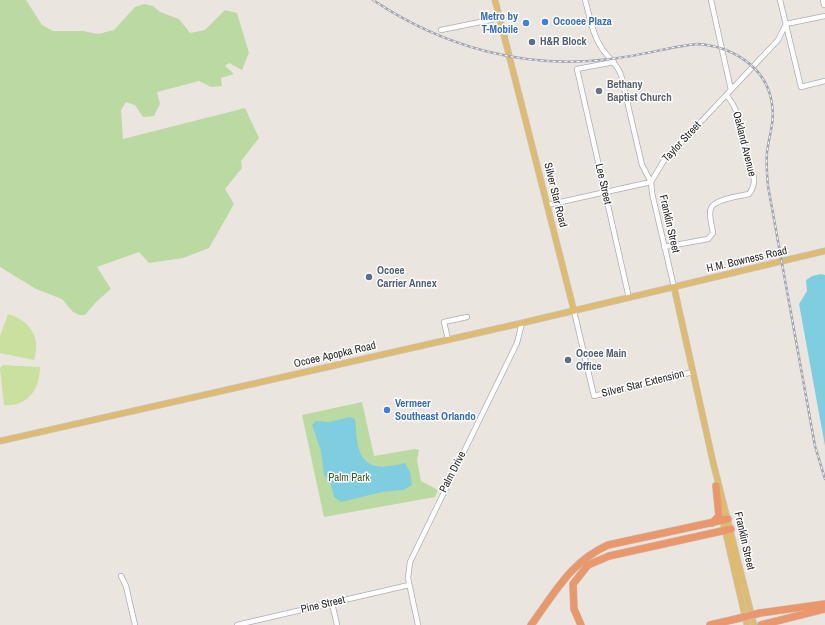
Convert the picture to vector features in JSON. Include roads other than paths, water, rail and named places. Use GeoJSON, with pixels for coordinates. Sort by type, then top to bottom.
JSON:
{"type":"FeatureCollection","features":[{"type":"Feature","properties":{"kind":"highway"},"geometry":{"type":"LineString","coordinates":[[711,524],[719,516],[716,486]]}},
{"type":"Feature","properties":{"kind":"highway"},"geometry":{"type":"LineString","coordinates":[[531,625],[573,567],[594,551],[608,545],[726,520]]}},
{"type":"Feature","properties":{"kind":"highway"},"geometry":{"type":"LineString","coordinates":[[581,625],[574,609],[574,584],[588,565],[616,554],[728,530]]}},
{"type":"Feature","properties":{"kind":"highway"},"geometry":{"type":"LineString","coordinates":[[710,625],[760,613],[825,604]]}},
{"type":"Feature","properties":{"kind":"highway"},"geometry":{"type":"LineString","coordinates":[[762,625],[825,609]]}},
{"type":"Feature","properties":{"kind":"main road","name":"Silver Star Road"},"geometry":{"type":"LineString","coordinates":[[495,0],[574,311]]}},
{"type":"Feature","properties":{"kind":"main road","name":"H.M. Bowness Road"},"geometry":{"type":"LineString","coordinates":[[674,288],[825,251]]}},
{"type":"Feature","properties":{"kind":"main road","name":"Ocoee Apopka Road"},"geometry":{"type":"LineString","coordinates":[[0,440],[674,288]]}},
{"type":"Feature","properties":{"kind":"main road","name":"Franklin Street"},"geometry":{"type":"LineString","coordinates":[[674,288],[726,520],[747,625]]}},
{"type":"Feature","properties":{"kind":"main road","name":"Franklin Street"},"geometry":{"type":"LineString","coordinates":[[713,462],[716,486],[726,520]]}},
{"type":"Feature","properties":{"kind":"main road","name":"Franklin Street"},"geometry":{"type":"LineString","coordinates":[[728,530],[754,625]]}},
{"type":"Feature","properties":{"kind":"street","name":"Franklin Street"},"geometry":{"type":"LineString","coordinates":[[585,0],[595,36],[605,53],[614,62],[621,74],[642,165],[651,182],[674,288]]}},
{"type":"Feature","properties":{"kind":"street"},"geometry":{"type":"LineString","coordinates":[[711,0],[731,90]]}},
{"type":"Feature","properties":{"kind":"street"},"geometry":{"type":"LineString","coordinates":[[780,0],[801,87],[825,81]]}},
{"type":"Feature","properties":{"kind":"street"},"geometry":{"type":"LineString","coordinates":[[785,23],[825,16]]}},
{"type":"Feature","properties":{"kind":"street"},"geometry":{"type":"LineString","coordinates":[[441,30],[500,18]]}},
{"type":"Feature","properties":{"kind":"street","name":"Taylor Street"},"geometry":{"type":"LineString","coordinates":[[651,182],[663,162],[778,40],[785,23]]}},
{"type":"Feature","properties":{"kind":"street","name":"Lee Street"},"geometry":{"type":"LineString","coordinates":[[614,62],[577,69],[628,298]]}},
{"type":"Feature","properties":{"kind":"street","name":"Oakland Avenue"},"geometry":{"type":"LineString","coordinates":[[664,247],[708,240],[713,233],[710,212],[714,204],[749,194],[753,188],[754,180],[736,110],[726,95]]}},
{"type":"Feature","properties":{"kind":"street"},"geometry":{"type":"LineString","coordinates":[[547,205],[651,182]]}},
{"type":"Feature","properties":{"kind":"street","name":"Silver Star Road"},"geometry":{"type":"LineString","coordinates":[[574,311],[594,396]]}},
{"type":"Feature","properties":{"kind":"street"},"geometry":{"type":"LineString","coordinates":[[448,339],[444,322],[467,317]]}},
{"type":"Feature","properties":{"kind":"street","name":"Palm Drive"},"geometry":{"type":"LineString","coordinates":[[418,625],[409,585],[409,570],[414,554],[517,342],[522,323]]}},
{"type":"Feature","properties":{"kind":"street","name":"Silver Star Extension"},"geometry":{"type":"LineString","coordinates":[[594,396],[693,372]]}},
{"type":"Feature","properties":{"kind":"street"},"geometry":{"type":"LineString","coordinates":[[121,576],[126,586],[135,625]]}},
{"type":"Feature","properties":{"kind":"street","name":"Pine Street"},"geometry":{"type":"LineString","coordinates":[[237,625],[409,585]]}},
{"type":"Feature","properties":{"kind":"street"},"geometry":{"type":"LineString","coordinates":[[332,603],[337,625]]}},
{"type":"Feature","properties":{"kind":"water"},"geometry":{"type":"Polygon","coordinates":[[[821,274],[825,275],[825,446],[799,304],[807,291],[806,280],[812,276],[821,274]]]}},
{"type":"Feature","properties":{"kind":"water"},"geometry":{"type":"Polygon","coordinates":[[[350,417],[355,419],[357,441],[363,458],[374,466],[381,467],[405,463],[410,472],[412,485],[404,490],[382,492],[341,502],[334,497],[330,481],[324,475],[321,451],[312,425],[316,421],[329,422],[350,417]]]}},
{"type":"Feature","properties":{"kind":"railway"},"geometry":{"type":"LineString","coordinates":[[373,0],[428,31],[486,51],[517,58],[579,62],[621,58],[697,44],[723,49],[735,54],[755,69],[763,79],[769,91],[772,104],[772,122],[767,156],[768,186],[815,446],[825,479]]}},
{"type":"Feature","properties":{"kind":"place","name":"Ocooee Plaza"},"geometry":{"type":"Point","coordinates":[545,22]}},
{"type":"Feature","properties":{"kind":"place","name":"Metro by T-Mobile"},"geometry":{"type":"Point","coordinates":[526,23]}},
{"type":"Feature","properties":{"kind":"place","name":"H&R Block"},"geometry":{"type":"Point","coordinates":[532,42]}},
{"type":"Feature","properties":{"kind":"place","name":"Bethany Baptist Church"},"geometry":{"type":"Point","coordinates":[599,91]}},
{"type":"Feature","properties":{"kind":"place","name":"Ocoee Carrier Annex"},"geometry":{"type":"Point","coordinates":[369,277]}},
{"type":"Feature","properties":{"kind":"place","name":"Ocoee Main Office"},"geometry":{"type":"Point","coordinates":[568,360]}},
{"type":"Feature","properties":{"kind":"place","name":"Vermeer Southeast Orlando"},"geometry":{"type":"Point","coordinates":[387,410]}},
{"type":"Feature","properties":{"kind":"park label","name":"Palm Park"},"geometry":{"type":"Point","coordinates":[349,478]}}]}
